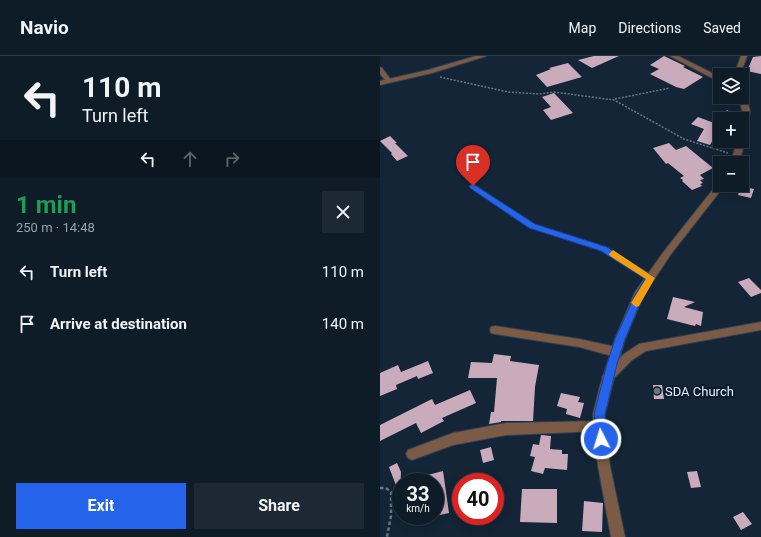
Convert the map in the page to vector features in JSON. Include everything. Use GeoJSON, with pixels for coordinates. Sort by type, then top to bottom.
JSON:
{"type":"FeatureCollection","features":[{"type":"Feature","properties":{"kind":"street"},"geometry":{"type":"LineString","coordinates":[[380,83],[419,74],[482,56]]}},
{"type":"Feature","properties":{"kind":"street"},"geometry":{"type":"LineString","coordinates":[[673,56],[713,76]]}},
{"type":"Feature","properties":{"kind":"street"},"geometry":{"type":"LineString","coordinates":[[739,68],[744,56]]}},
{"type":"Feature","properties":{"kind":"street"},"geometry":{"type":"LineString","coordinates":[[380,69],[389,81]]}},
{"type":"Feature","properties":{"kind":"street"},"geometry":{"type":"LineString","coordinates":[[618,537],[604,466],[599,426],[608,377],[616,352],[639,295],[716,192]]}},
{"type":"Feature","properties":{"kind":"street"},"geometry":{"type":"LineString","coordinates":[[608,377],[628,357],[643,346],[761,326]]}},
{"type":"Feature","properties":{"kind":"street"},"geometry":{"type":"LineString","coordinates":[[495,330],[579,343],[616,352]]}},
{"type":"Feature","properties":{"kind":"street"},"geometry":{"type":"LineString","coordinates":[[412,454],[453,439],[506,429],[599,426]]}},
{"type":"Feature","properties":{"kind":"lane"},"geometry":{"type":"LineString","coordinates":[[473,186],[532,226],[604,249],[651,278]]}},
{"type":"Feature","properties":{"kind":"path"},"geometry":{"type":"LineString","coordinates":[[419,74],[508,92],[539,94],[554,92],[614,100],[670,88]]}},
{"type":"Feature","properties":{"kind":"path"},"geometry":{"type":"LineString","coordinates":[[614,100],[696,144],[729,156]]}},
{"type":"Feature","properties":{"kind":"path"},"geometry":{"type":"LineString","coordinates":[[380,488],[386,488],[391,492],[391,516],[387,537]]}},
{"type":"Feature","properties":{"kind":"building"},"geometry":{"type":"Polygon","coordinates":[[[594,56],[619,56],[592,68],[578,60],[594,56]]]}},
{"type":"Feature","properties":{"kind":"building"},"geometry":{"type":"Polygon","coordinates":[[[664,56],[703,77],[684,89],[676,87],[650,74],[659,69],[650,65],[664,56]]]}},
{"type":"Feature","properties":{"kind":"building"},"geometry":{"type":"Polygon","coordinates":[[[761,56],[761,74],[749,71],[748,68],[753,57],[761,56]]]}},
{"type":"Feature","properties":{"kind":"building"},"geometry":{"type":"Polygon","coordinates":[[[568,63],[582,77],[547,87],[536,75],[551,69],[549,68],[568,63]]]}},
{"type":"Feature","properties":{"kind":"building"},"geometry":{"type":"Polygon","coordinates":[[[554,93],[573,113],[551,120],[543,110],[551,107],[542,97],[554,93]]]}},
{"type":"Feature","properties":{"kind":"building"},"geometry":{"type":"Polygon","coordinates":[[[698,117],[713,123],[713,140],[710,145],[697,141],[704,129],[691,124],[698,117]]]}},
{"type":"Feature","properties":{"kind":"building"},"geometry":{"type":"Polygon","coordinates":[[[390,136],[408,156],[397,161],[391,154],[392,153],[380,141],[390,136]]]}},
{"type":"Feature","properties":{"kind":"building"},"geometry":{"type":"Polygon","coordinates":[[[669,143],[676,150],[686,146],[713,168],[700,175],[704,179],[700,180],[703,183],[700,184],[702,186],[692,190],[680,178],[684,176],[668,163],[666,164],[653,148],[669,143]]]}},
{"type":"Feature","properties":{"kind":"building"},"geometry":{"type":"Polygon","coordinates":[[[749,188],[754,189],[751,198],[738,195],[739,192],[749,192],[749,188]]]}},
{"type":"Feature","properties":{"kind":"building"},"geometry":{"type":"Polygon","coordinates":[[[749,278],[761,290],[761,293],[751,297],[738,282],[749,278]]]}},
{"type":"Feature","properties":{"kind":"building"},"geometry":{"type":"Polygon","coordinates":[[[673,297],[695,302],[684,307],[703,312],[701,326],[696,324],[695,326],[667,319],[673,297]]]}},
{"type":"Feature","properties":{"kind":"building"},"geometry":{"type":"Polygon","coordinates":[[[494,354],[511,356],[510,361],[539,365],[535,387],[533,421],[501,421],[489,424],[491,412],[494,412],[497,378],[468,378],[471,362],[492,363],[494,354]]]}},
{"type":"Feature","properties":{"kind":"building"},"geometry":{"type":"Polygon","coordinates":[[[428,361],[433,373],[418,379],[417,376],[396,385],[397,389],[380,396],[380,373],[398,365],[401,372],[428,361]]]}},
{"type":"Feature","properties":{"kind":"building"},"geometry":{"type":"Polygon","coordinates":[[[653,385],[662,385],[664,399],[654,399],[653,385]]]}},
{"type":"Feature","properties":{"kind":"building"},"geometry":{"type":"Polygon","coordinates":[[[470,390],[476,403],[442,418],[444,421],[421,433],[416,423],[380,441],[380,425],[432,399],[435,405],[470,390]]]}},
{"type":"Feature","properties":{"kind":"building"},"geometry":{"type":"Polygon","coordinates":[[[561,393],[580,397],[578,402],[584,403],[580,418],[566,414],[567,409],[557,406],[561,393]]]}},
{"type":"Feature","properties":{"kind":"building"},"geometry":{"type":"Polygon","coordinates":[[[541,435],[551,436],[550,449],[562,450],[562,454],[568,454],[567,470],[545,468],[543,474],[531,471],[535,457],[530,456],[533,444],[539,445],[541,435]]]}},
{"type":"Feature","properties":{"kind":"building"},"geometry":{"type":"Polygon","coordinates":[[[491,447],[494,460],[483,463],[480,450],[491,447]]]}},
{"type":"Feature","properties":{"kind":"building"},"geometry":{"type":"Polygon","coordinates":[[[397,463],[401,473],[392,473],[392,475],[389,467],[397,463]]]}},
{"type":"Feature","properties":{"kind":"building"},"geometry":{"type":"Polygon","coordinates":[[[697,471],[701,487],[691,488],[687,472],[697,471]]]}},
{"type":"Feature","properties":{"kind":"building"},"geometry":{"type":"Polygon","coordinates":[[[444,478],[449,513],[444,514],[444,478]]]}},
{"type":"Feature","properties":{"kind":"building"},"geometry":{"type":"Polygon","coordinates":[[[522,489],[557,489],[557,523],[520,522],[522,489]]]}},
{"type":"Feature","properties":{"kind":"building"},"geometry":{"type":"Polygon","coordinates":[[[584,501],[603,503],[602,532],[582,531],[584,501]]]}},
{"type":"Feature","properties":{"kind":"building"},"geometry":{"type":"Polygon","coordinates":[[[743,512],[752,524],[741,530],[733,517],[743,512]]]}},
{"type":"Feature","properties":{"kind":"slow traffic"},"geometry":{"type":"LineString","coordinates":[[613,254],[628,262],[651,278],[639,295],[636,303]]}},
{"type":"Feature","properties":{"kind":"place","name":"SDA Church"},"geometry":{"type":"Point","coordinates":[657,391]}},
{"type":"Feature","properties":{"kind":"route"},"geometry":{"type":"LineString","coordinates":[[473,186],[532,226],[604,249],[628,262],[651,278],[639,295],[620,339],[612,364],[600,414],[599,426],[601,439]]}}]}
